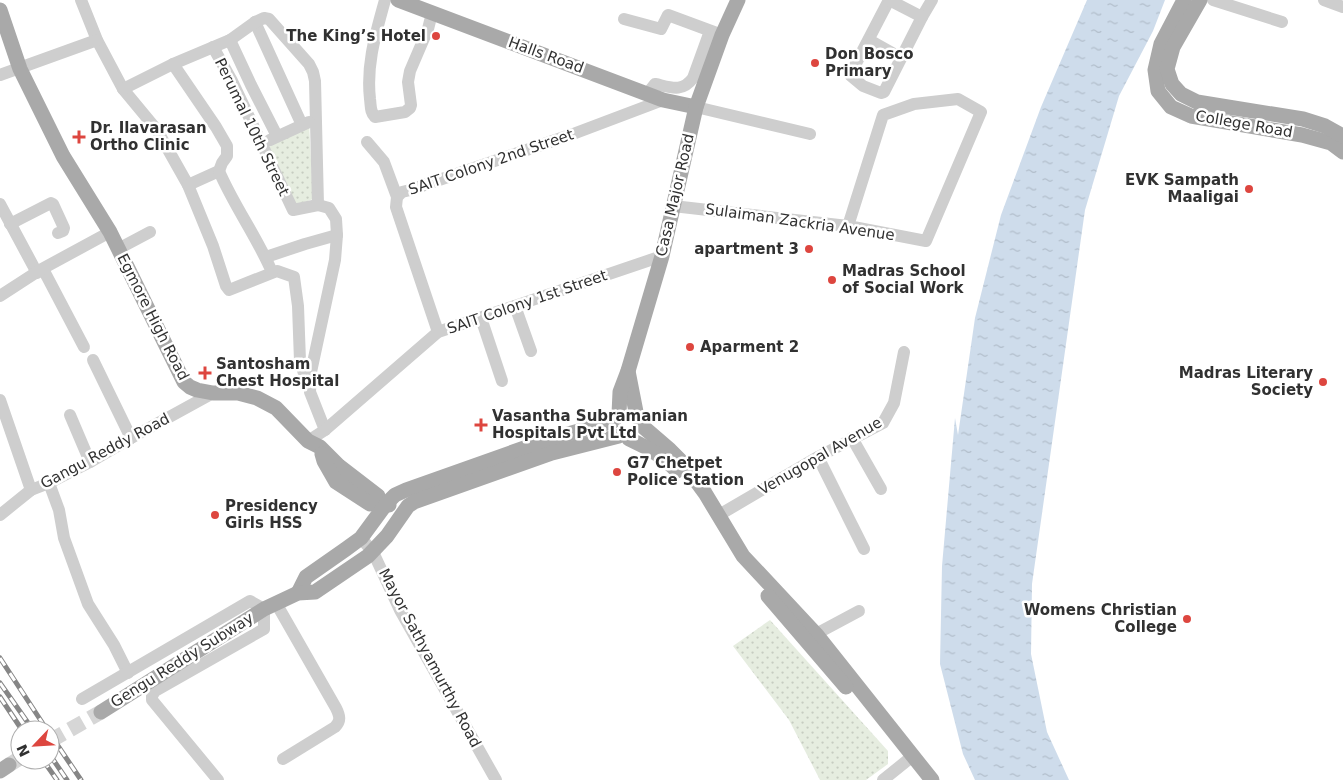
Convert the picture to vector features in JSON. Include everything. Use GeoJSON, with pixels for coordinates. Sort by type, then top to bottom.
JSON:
{"type":"FeatureCollection","features":[{"type":"Feature","properties":{"kind":"main road","name":"Halls Road"},"geometry":{"type":"LineString","coordinates":[[398,0],[666,100],[683,103],[695,111]]}},
{"type":"Feature","properties":{"kind":"main road","name":"Casa Major Road"},"geometry":{"type":"LineString","coordinates":[[616,418],[620,392],[662,256],[695,111],[703,88],[716,33],[738,0]]}},
{"type":"Feature","properties":{"kind":"main road","name":"College Road"},"geometry":{"type":"LineString","coordinates":[[1184,0],[1161,44],[1155,70],[1158,91],[1171,107],[1192,116],[1302,135],[1331,143],[1343,152]]}},
{"type":"Feature","properties":{"kind":"main road","name":"College Road"},"geometry":{"type":"LineString","coordinates":[[1200,0],[1173,47],[1167,69],[1172,84],[1181,94],[1197,102],[1303,119],[1341,133]]}},
{"type":"Feature","properties":{"kind":"main road","name":"Egmore High Road"},"geometry":{"type":"LineString","coordinates":[[0,10],[20,69],[63,156],[110,232],[184,382],[197,390],[213,393],[238,393],[257,398],[276,408],[314,444]]}},
{"type":"Feature","properties":{"kind":"main road"},"geometry":{"type":"LineString","coordinates":[[666,100],[681,100],[703,88]]}},
{"type":"Feature","properties":{"kind":"main road"},"geometry":{"type":"LineString","coordinates":[[314,444],[336,482],[370,504],[383,503],[404,512],[414,502],[552,452],[637,435],[639,421],[628,370]]}},
{"type":"Feature","properties":{"kind":"main road"},"geometry":{"type":"LineString","coordinates":[[298,593],[306,577],[361,538],[383,503],[395,495],[547,440],[616,418],[622,412],[630,412],[683,463],[700,485],[743,556],[816,634],[932,780]]}},
{"type":"Feature","properties":{"kind":"main road"},"geometry":{"type":"LineString","coordinates":[[616,418],[614,429],[624,438],[653,451],[683,478],[713,519],[739,564],[909,759],[924,780]]}},
{"type":"Feature","properties":{"kind":"main road","name":"Gengu Reddy Subway"},"geometry":{"type":"LineString","coordinates":[[101,712],[270,606],[298,593],[314,592],[373,552],[404,512]]}},
{"type":"Feature","properties":{"kind":"street"},"geometry":{"type":"LineString","coordinates":[[81,0],[97,40],[123,89],[157,130],[188,185],[229,290],[272,272],[277,271],[294,277],[298,306],[300,361],[325,430]]}},
{"type":"Feature","properties":{"kind":"street"},"geometry":{"type":"LineString","coordinates":[[385,0],[370,54],[368,87],[372,114],[375,117],[405,112],[410,108],[408,82],[410,71],[428,28],[432,13]]}},
{"type":"Feature","properties":{"kind":"street"},"geometry":{"type":"LineString","coordinates":[[922,17],[889,0],[851,72],[851,76],[863,86],[881,93],[884,92],[932,0]]}},
{"type":"Feature","properties":{"kind":"street"},"geometry":{"type":"LineString","coordinates":[[1213,0],[1282,22]]}},
{"type":"Feature","properties":{"kind":"street"},"geometry":{"type":"LineString","coordinates":[[1324,0],[1343,7]]}},
{"type":"Feature","properties":{"kind":"street"},"geometry":{"type":"LineString","coordinates":[[624,19],[661,29],[668,15],[716,33],[689,84],[679,89],[655,84],[648,93]]}},
{"type":"Feature","properties":{"kind":"street"},"geometry":{"type":"LineString","coordinates":[[123,89],[173,64],[230,40],[255,22],[264,18],[269,19],[309,64],[315,81],[318,205],[329,208],[336,219],[337,234],[335,260],[311,372],[310,392]]}},
{"type":"Feature","properties":{"kind":"street"},"geometry":{"type":"LineString","coordinates":[[255,22],[302,125]]}},
{"type":"Feature","properties":{"kind":"street"},"geometry":{"type":"LineString","coordinates":[[0,75],[97,40]]}},
{"type":"Feature","properties":{"kind":"street"},"geometry":{"type":"LineString","coordinates":[[230,40],[277,136]]}},
{"type":"Feature","properties":{"kind":"street"},"geometry":{"type":"LineString","coordinates":[[868,40],[902,58]]}},
{"type":"Feature","properties":{"kind":"street","name":"Perumal 10th Street"},"geometry":{"type":"LineString","coordinates":[[213,47],[232,81],[293,210],[318,205]]}},
{"type":"Feature","properties":{"kind":"street"},"geometry":{"type":"LineString","coordinates":[[173,64],[227,146],[227,156],[219,171],[227,192],[266,257],[272,272]]}},
{"type":"Feature","properties":{"kind":"street","name":"Sulaiman Zackria Avenue"},"geometry":{"type":"LineString","coordinates":[[673,206],[848,226],[926,240],[981,112],[958,99],[914,104],[883,115],[848,226]]}},
{"type":"Feature","properties":{"kind":"street","name":"SAIT Colony 2nd Street"},"geometry":{"type":"LineString","coordinates":[[438,332],[396,207],[397,197],[402,192],[573,134],[666,100]]}},
{"type":"Feature","properties":{"kind":"street"},"geometry":{"type":"LineString","coordinates":[[695,111],[810,134]]}},
{"type":"Feature","properties":{"kind":"street"},"geometry":{"type":"LineString","coordinates":[[262,144],[316,118]]}},
{"type":"Feature","properties":{"kind":"street"},"geometry":{"type":"LineString","coordinates":[[367,142],[384,162],[397,197]]}},
{"type":"Feature","properties":{"kind":"street"},"geometry":{"type":"LineString","coordinates":[[188,185],[219,171]]}},
{"type":"Feature","properties":{"kind":"street"},"geometry":{"type":"LineString","coordinates":[[10,224],[51,203],[64,228],[58,234]]}},
{"type":"Feature","properties":{"kind":"street"},"geometry":{"type":"LineString","coordinates":[[0,204],[10,224],[84,347]]}},
{"type":"Feature","properties":{"kind":"street"},"geometry":{"type":"LineString","coordinates":[[0,296],[110,232]]}},
{"type":"Feature","properties":{"kind":"street"},"geometry":{"type":"LineString","coordinates":[[118,249],[150,232]]}},
{"type":"Feature","properties":{"kind":"street"},"geometry":{"type":"LineString","coordinates":[[266,257],[337,234]]}},
{"type":"Feature","properties":{"kind":"street","name":"SAIT Colony 1st Street"},"geometry":{"type":"LineString","coordinates":[[314,444],[325,430],[438,332],[662,256]]}},
{"type":"Feature","properties":{"kind":"street"},"geometry":{"type":"LineString","coordinates":[[515,306],[530,351]]}},
{"type":"Feature","properties":{"kind":"street"},"geometry":{"type":"LineString","coordinates":[[481,318],[502,381]]}},
{"type":"Feature","properties":{"kind":"street","name":"Venugopal Avenue"},"geometry":{"type":"LineString","coordinates":[[719,515],[852,438],[884,423],[894,403],[904,352]]}},
{"type":"Feature","properties":{"kind":"street"},"geometry":{"type":"LineString","coordinates":[[93,360],[131,438]]}},
{"type":"Feature","properties":{"kind":"street","name":"Gangu Reddy Road"},"geometry":{"type":"LineString","coordinates":[[0,515],[31,490],[90,462],[213,393]]}},
{"type":"Feature","properties":{"kind":"street"},"geometry":{"type":"LineString","coordinates":[[0,400],[31,490]]}},
{"type":"Feature","properties":{"kind":"street"},"geometry":{"type":"LineString","coordinates":[[70,415],[90,462]]}},
{"type":"Feature","properties":{"kind":"street"},"geometry":{"type":"LineString","coordinates":[[852,438],[881,489]]}},
{"type":"Feature","properties":{"kind":"street"},"geometry":{"type":"LineString","coordinates":[[818,457],[864,549]]}},
{"type":"Feature","properties":{"kind":"street"},"geometry":{"type":"LineString","coordinates":[[49,483],[59,510],[64,538],[88,604],[114,645],[128,673]]}},
{"type":"Feature","properties":{"kind":"street","name":"Mayor Sathyamurthy Road"},"geometry":{"type":"LineString","coordinates":[[361,538],[373,552],[400,610],[496,780]]}},
{"type":"Feature","properties":{"kind":"street"},"geometry":{"type":"LineString","coordinates":[[82,699],[250,602],[270,606],[336,708],[340,719],[335,728],[283,759]]}},
{"type":"Feature","properties":{"kind":"street"},"geometry":{"type":"LineString","coordinates":[[218,780],[152,700],[152,696],[155,691],[264,629],[270,606]]}},
{"type":"Feature","properties":{"kind":"street"},"geometry":{"type":"LineString","coordinates":[[816,634],[859,611]]}},
{"type":"Feature","properties":{"kind":"street"},"geometry":{"type":"LineString","coordinates":[[882,780],[909,759]]}},
{"type":"Feature","properties":{"kind":"shaded area"},"geometry":{"type":"Polygon","coordinates":[[[309,122],[313,199],[292,207],[263,144],[309,122]]]}},
{"type":"Feature","properties":{"kind":"shaded area"},"geometry":{"type":"Polygon","coordinates":[[[770,620],[888,751],[888,764],[866,780],[820,780],[789,720],[733,646],[770,620]]]}},
{"type":"Feature","properties":{"kind":"water"},"geometry":{"type":"Polygon","coordinates":[[[1087,0],[1165,0],[1153,31],[1119,96],[1085,210],[1032,584],[1031,654],[1047,732],[1069,780],[975,780],[963,754],[940,664],[942,566],[955,418],[958,435],[975,318],[1001,215],[1041,107],[1087,0]]]}},
{"type":"Feature","properties":{"kind":"tunnel"},"geometry":{"type":"LineString","coordinates":[[60,735],[101,712]]}},
{"type":"Feature","properties":{"kind":"railway"},"geometry":{"type":"LineString","coordinates":[[0,658],[40,720]]}},
{"type":"Feature","properties":{"kind":"railway"},"geometry":{"type":"LineString","coordinates":[[0,683],[26,720]]}},
{"type":"Feature","properties":{"kind":"railway"},"geometry":{"type":"LineString","coordinates":[[0,697],[15,720]]}},
{"type":"Feature","properties":{"kind":"railway"},"geometry":{"type":"LineString","coordinates":[[60,749],[81,780]]}},
{"type":"Feature","properties":{"kind":"railway"},"geometry":{"type":"LineString","coordinates":[[50,770],[57,780]]}},
{"type":"Feature","properties":{"kind":"railway"},"geometry":{"type":"LineString","coordinates":[[60,770],[67,780]]}},
{"type":"Feature","properties":{"kind":"place","name":"The King’s Hotel"},"geometry":{"type":"Point","coordinates":[436,36]}},
{"type":"Feature","properties":{"kind":"place","name":"Don Bosco Primary"},"geometry":{"type":"Point","coordinates":[815,63]}},
{"type":"Feature","properties":{"kind":"place","name":"Dr. Ilavarasan Ortho Clinic"},"geometry":{"type":"Point","coordinates":[79,137]}},
{"type":"Feature","properties":{"kind":"place","name":"EVK Sampath Maaligai"},"geometry":{"type":"Point","coordinates":[1249,189]}},
{"type":"Feature","properties":{"kind":"place","name":"apartment 3"},"geometry":{"type":"Point","coordinates":[809,249]}},
{"type":"Feature","properties":{"kind":"place","name":"Madras School of Social Work"},"geometry":{"type":"Point","coordinates":[832,280]}},
{"type":"Feature","properties":{"kind":"place","name":"Aparment 2"},"geometry":{"type":"Point","coordinates":[690,347]}},
{"type":"Feature","properties":{"kind":"place","name":"Santosham Chest Hospital"},"geometry":{"type":"Point","coordinates":[205,373]}},
{"type":"Feature","properties":{"kind":"place","name":"Madras Literary Society"},"geometry":{"type":"Point","coordinates":[1323,382]}},
{"type":"Feature","properties":{"kind":"place","name":"Vasantha Subramanian Hospitals Pvt Ltd"},"geometry":{"type":"Point","coordinates":[481,425]}},
{"type":"Feature","properties":{"kind":"place","name":"G7 Chetpet Police Station"},"geometry":{"type":"Point","coordinates":[617,472]}},
{"type":"Feature","properties":{"kind":"place","name":"Presidency Girls HSS"},"geometry":{"type":"Point","coordinates":[215,515]}},
{"type":"Feature","properties":{"kind":"place","name":"Womens Christian College"},"geometry":{"type":"Point","coordinates":[1187,619]}}]}
